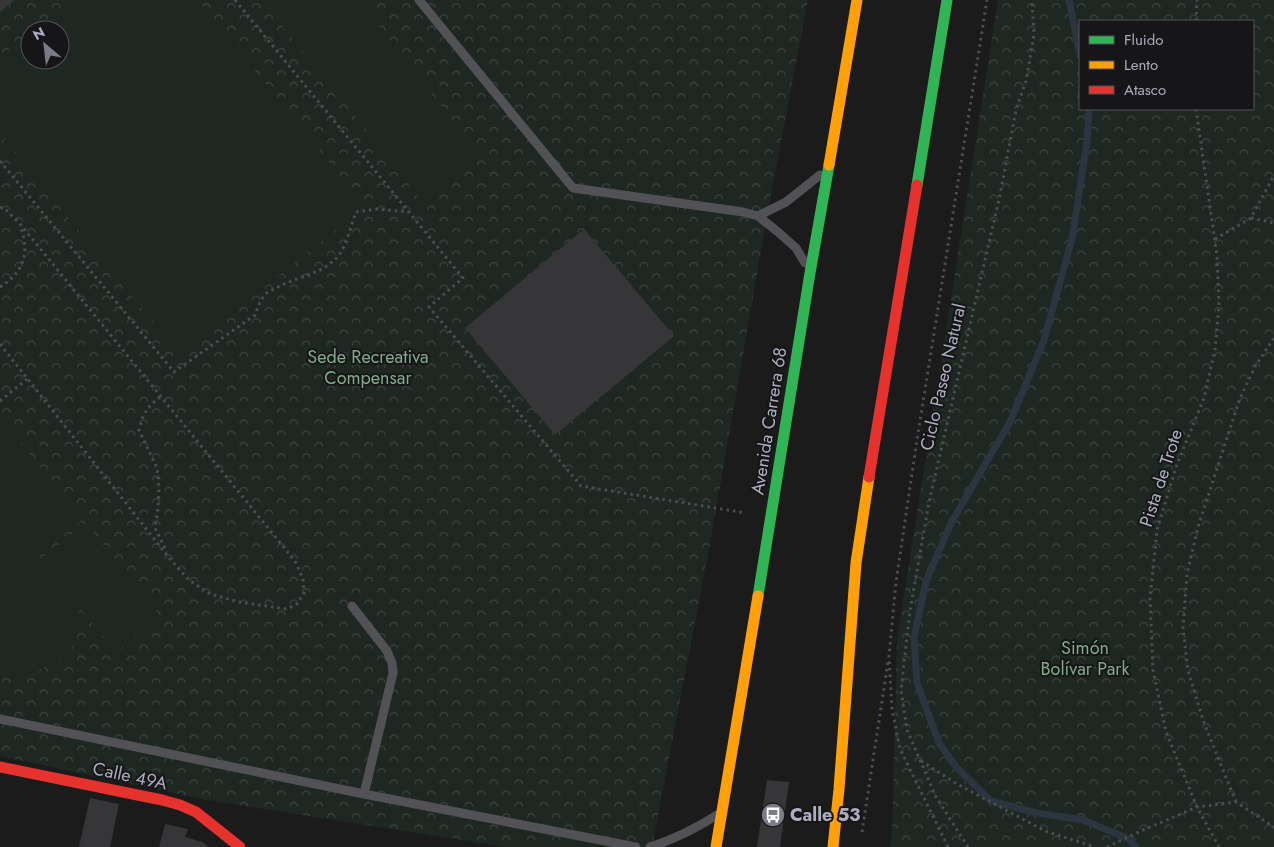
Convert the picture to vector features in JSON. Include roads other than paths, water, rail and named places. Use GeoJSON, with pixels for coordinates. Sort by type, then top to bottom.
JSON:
{"type":"FeatureCollection","features":[{"type":"Feature","properties":{"kind":"main road","name":"Avenida Carrera 68"},"geometry":{"type":"LineString","coordinates":[[716,847],[810,272],[857,0]]}},
{"type":"Feature","properties":{"kind":"main road"},"geometry":{"type":"LineString","coordinates":[[833,847],[857,554],[947,0]]}},
{"type":"Feature","properties":{"kind":"main road","name":"Calle 49A"},"geometry":{"type":"LineString","coordinates":[[0,767],[180,805],[196,812],[240,847]]}},
{"type":"Feature","properties":{"kind":"lane"},"geometry":{"type":"LineString","coordinates":[[419,0],[574,188],[744,212],[758,216],[796,248],[810,272]]}},
{"type":"Feature","properties":{"kind":"lane"},"geometry":{"type":"LineString","coordinates":[[758,216],[786,202],[828,168]]}},
{"type":"Feature","properties":{"kind":"lane"},"geometry":{"type":"LineString","coordinates":[[352,606],[387,652],[392,663],[393,673],[364,794]]}},
{"type":"Feature","properties":{"kind":"lane"},"geometry":{"type":"LineString","coordinates":[[0,718],[364,794],[636,847]]}},
{"type":"Feature","properties":{"kind":"lane"},"geometry":{"type":"LineString","coordinates":[[650,847],[692,830],[721,813]]}},
{"type":"Feature","properties":{"kind":"waterway"},"geometry":{"type":"LineString","coordinates":[[1069,0],[1079,50]]}},
{"type":"Feature","properties":{"kind":"waterway"},"geometry":{"type":"LineString","coordinates":[[1089,110],[1087,142],[1072,239],[1044,340],[1010,422],[952,521],[926,581],[914,638],[917,683],[939,743],[957,768],[991,801],[1037,813],[1083,820],[1129,839],[1136,847]]}},
{"type":"Feature","properties":{"kind":"place","name":"Calle 53"},"geometry":{"type":"Point","coordinates":[773,815]}},
{"type":"Feature","properties":{"kind":"park label","name":"Sede Recreativa Compensar"},"geometry":{"type":"Point","coordinates":[368,367]}},
{"type":"Feature","properties":{"kind":"park label","name":"Simón Bolívar Park"},"geometry":{"type":"Point","coordinates":[1085,658]}}]}
